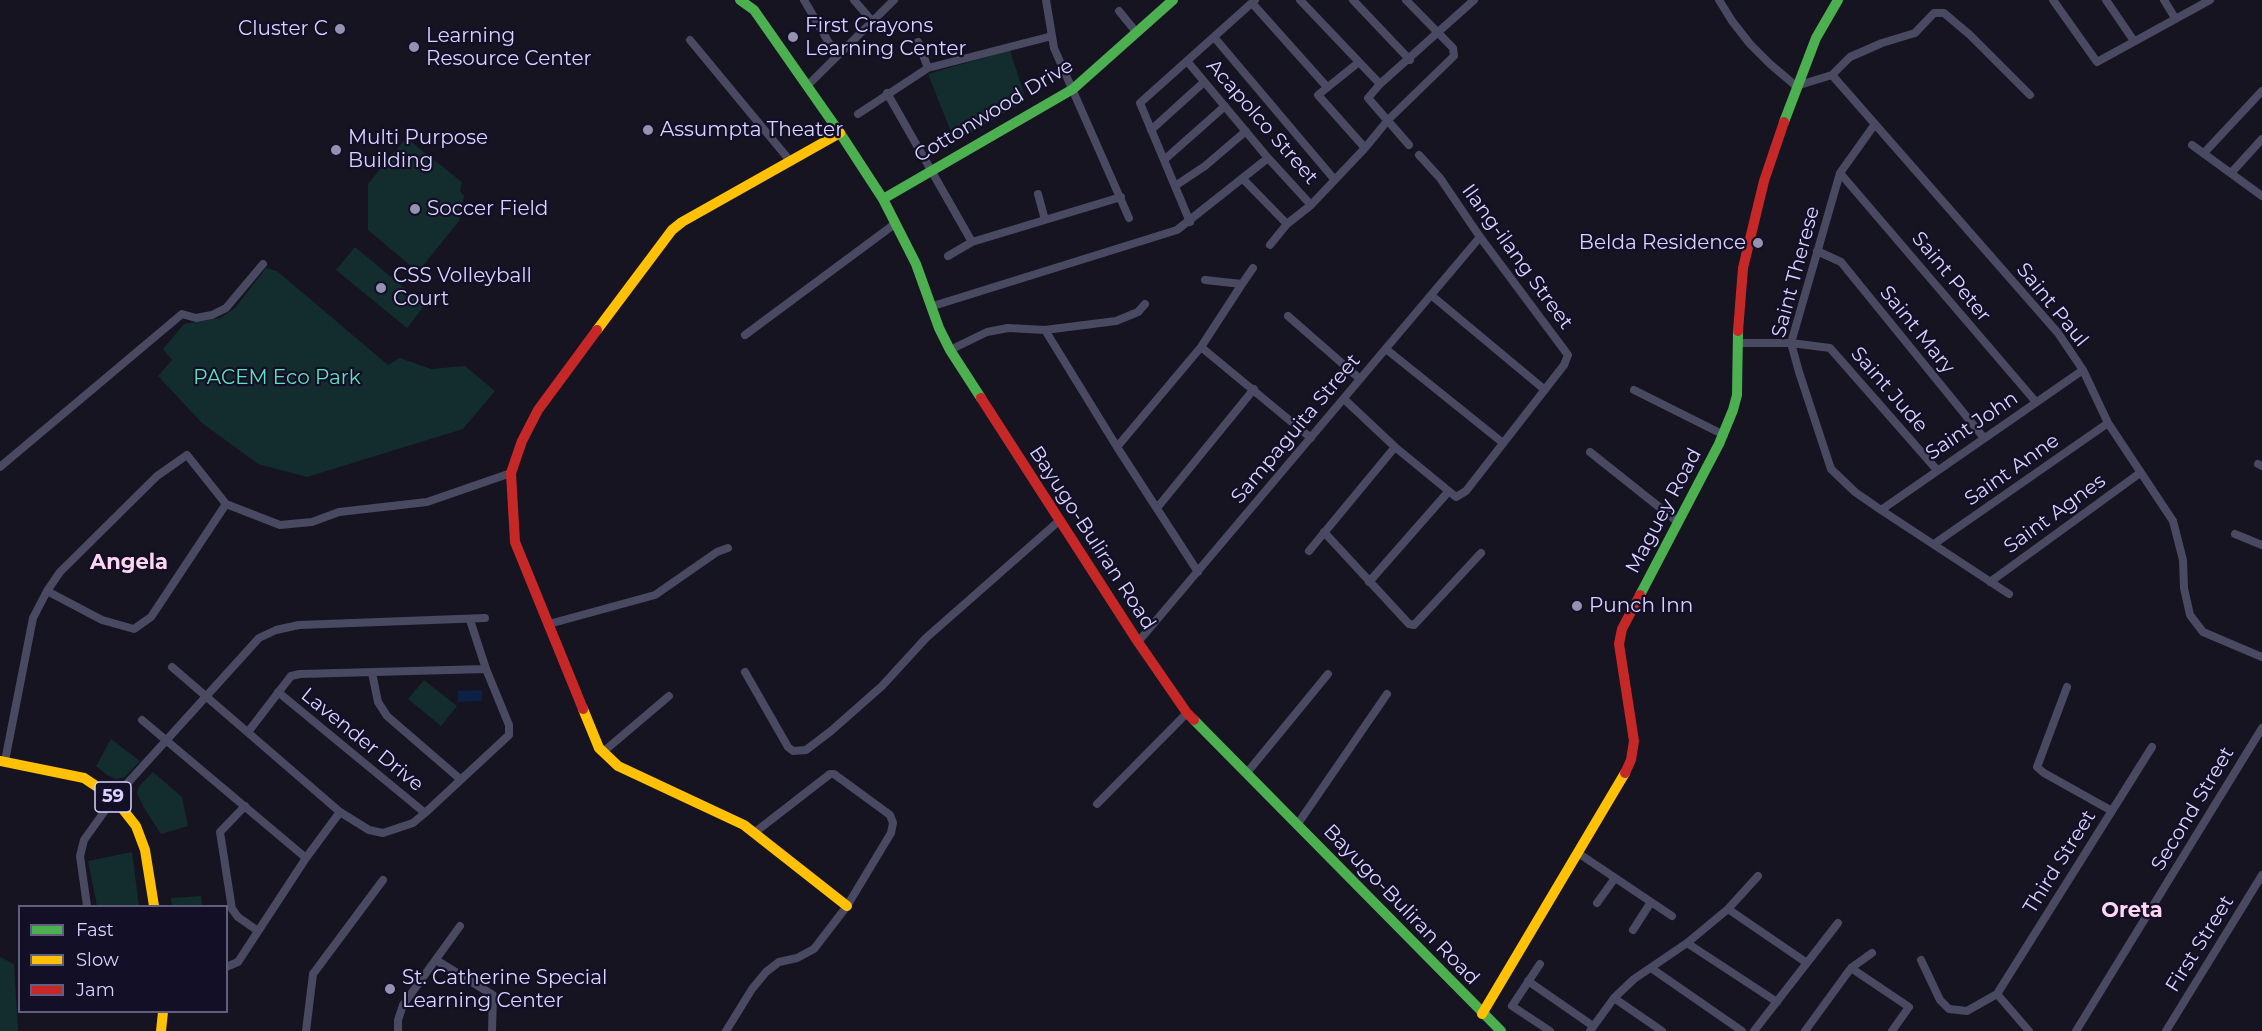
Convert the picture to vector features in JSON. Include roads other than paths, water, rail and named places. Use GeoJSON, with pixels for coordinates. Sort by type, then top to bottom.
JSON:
{"type":"FeatureCollection","features":[{"type":"Feature","properties":{"kind":"street","name":"Bayugo-Buliran Road"},"geometry":{"type":"LineString","coordinates":[[740,0],[756,5],[883,199],[916,264],[939,328],[950,350],[1138,642],[1187,713],[1501,1031]]}},
{"type":"Feature","properties":{"kind":"street"},"geometry":{"type":"LineString","coordinates":[[804,0],[836,55]]}},
{"type":"Feature","properties":{"kind":"street"},"geometry":{"type":"LineString","coordinates":[[854,0],[872,21]]}},
{"type":"Feature","properties":{"kind":"street"},"geometry":{"type":"LineString","coordinates":[[807,86],[894,0]]}},
{"type":"Feature","properties":{"kind":"street"},"geometry":{"type":"LineString","coordinates":[[1046,0],[1054,48],[1129,218]]}},
{"type":"Feature","properties":{"kind":"street","name":"Cottonwood Drive"},"geometry":{"type":"LineString","coordinates":[[883,199],[1073,89],[1173,0]]}},
{"type":"Feature","properties":{"kind":"street"},"geometry":{"type":"LineString","coordinates":[[1300,0],[1380,84]]}},
{"type":"Feature","properties":{"kind":"street"},"geometry":{"type":"LineString","coordinates":[[1353,0],[1410,60]]}},
{"type":"Feature","properties":{"kind":"street"},"geometry":{"type":"LineString","coordinates":[[1270,245],[1287,224],[1311,205],[1334,178],[1365,148],[1388,120],[1454,57],[1454,49],[1406,0]]}},
{"type":"Feature","properties":{"kind":"street"},"geometry":{"type":"LineString","coordinates":[[1458,0],[1466,8]]}},
{"type":"Feature","properties":{"kind":"street"},"geometry":{"type":"LineString","coordinates":[[1409,145],[1368,98],[1380,84],[1410,60],[1474,0]]}},
{"type":"Feature","properties":{"kind":"street"},"geometry":{"type":"LineString","coordinates":[[1719,0],[1750,44],[1796,86],[1832,75],[1850,57],[1882,43],[1915,33],[1934,13],[1944,13],[1970,35],[2030,95]]}},
{"type":"Feature","properties":{"kind":"street","name":"Maguey Road"},"geometry":{"type":"LineString","coordinates":[[1482,1014],[1622,779],[1631,760],[1634,741],[1619,644],[1622,629],[1724,435],[1737,395],[1738,311],[1743,268],[1764,181],[1796,86],[1816,38],[1838,0]]}},
{"type":"Feature","properties":{"kind":"street"},"geometry":{"type":"LineString","coordinates":[[2053,0],[2097,62],[2210,0]]}},
{"type":"Feature","properties":{"kind":"street"},"geometry":{"type":"LineString","coordinates":[[2106,0],[2134,41]]}},
{"type":"Feature","properties":{"kind":"street"},"geometry":{"type":"LineString","coordinates":[[1190,222],[1140,103],[1253,1],[1327,87]]}},
{"type":"Feature","properties":{"kind":"street"},"geometry":{"type":"LineString","coordinates":[[2166,1],[2175,18]]}},
{"type":"Feature","properties":{"kind":"street"},"geometry":{"type":"LineString","coordinates":[[1119,11],[1137,33]]}},
{"type":"Feature","properties":{"kind":"street"},"geometry":{"type":"LineString","coordinates":[[858,114],[928,68],[1052,36]]}},
{"type":"Feature","properties":{"kind":"street"},"geometry":{"type":"LineString","coordinates":[[1214,37],[1334,178]]}},
{"type":"Feature","properties":{"kind":"street"},"geometry":{"type":"LineString","coordinates":[[690,40],[791,162]]}},
{"type":"Feature","properties":{"kind":"street"},"geometry":{"type":"LineString","coordinates":[[918,42],[928,68]]}},
{"type":"Feature","properties":{"kind":"street","name":"Acapolco Street"},"geometry":{"type":"LineString","coordinates":[[1187,61],[1268,158],[1311,205]]}},
{"type":"Feature","properties":{"kind":"street"},"geometry":{"type":"LineString","coordinates":[[1359,62],[1318,94],[1365,148]]}},
{"type":"Feature","properties":{"kind":"street","name":"Saint Paul"},"geometry":{"type":"LineString","coordinates":[[1832,75],[2058,333],[2083,370],[2108,423],[2173,521],[2183,560],[2184,588],[2190,615],[2203,632],[2262,657]]}},
{"type":"Feature","properties":{"kind":"street"},"geometry":{"type":"LineString","coordinates":[[1151,130],[1204,82]]}},
{"type":"Feature","properties":{"kind":"street"},"geometry":{"type":"LineString","coordinates":[[2204,153],[2262,91]]}},
{"type":"Feature","properties":{"kind":"street"},"geometry":{"type":"LineString","coordinates":[[887,93],[972,242]]}},
{"type":"Feature","properties":{"kind":"street"},"geometry":{"type":"LineString","coordinates":[[1164,160],[1225,106]]}},
{"type":"Feature","properties":{"kind":"street","name":"Saint Therese"},"geometry":{"type":"LineString","coordinates":[[1875,124],[1840,173],[1791,343],[1831,469],[1855,492],[2009,594]]}},
{"type":"Feature","properties":{"kind":"street"},"geometry":{"type":"LineString","coordinates":[[1175,186],[1246,131]]}},
{"type":"Feature","properties":{"kind":"street"},"geometry":{"type":"LineString","coordinates":[[840,133],[682,222],[672,230],[538,410],[522,441],[511,473],[512,524],[515,542],[599,748],[618,766],[724,814],[754,833],[847,906]]}},
{"type":"Feature","properties":{"kind":"street"},"geometry":{"type":"LineString","coordinates":[[2232,172],[2262,139]]}},
{"type":"Feature","properties":{"kind":"street"},"geometry":{"type":"LineString","coordinates":[[2192,145],[2262,196]]}},
{"type":"Feature","properties":{"kind":"street","name":"Ilang-ilang Street"},"geometry":{"type":"LineString","coordinates":[[1419,155],[1440,178],[1480,237],[1568,355],[1545,390]]}},
{"type":"Feature","properties":{"kind":"street"},"geometry":{"type":"LineString","coordinates":[[933,306],[1177,230],[1268,158]]}},
{"type":"Feature","properties":{"kind":"street","name":"Saint Peter"},"geometry":{"type":"LineString","coordinates":[[1840,173],[2036,402]]}},
{"type":"Feature","properties":{"kind":"street"},"geometry":{"type":"LineString","coordinates":[[1243,179],[1287,224]]}},
{"type":"Feature","properties":{"kind":"street"},"geometry":{"type":"LineString","coordinates":[[1038,194],[1045,220]]}},
{"type":"Feature","properties":{"kind":"street"},"geometry":{"type":"LineString","coordinates":[[948,256],[972,242],[1121,198]]}},
{"type":"Feature","properties":{"kind":"street"},"geometry":{"type":"LineString","coordinates":[[745,335],[896,223]]}},
{"type":"Feature","properties":{"kind":"street","name":"Sampaguita Street"},"geometry":{"type":"LineString","coordinates":[[1138,642],[1480,237]]}},
{"type":"Feature","properties":{"kind":"street","name":"Saint Mary"},"geometry":{"type":"LineString","coordinates":[[1817,251],[1841,262],[1984,438]]}},
{"type":"Feature","properties":{"kind":"street"},"geometry":{"type":"LineString","coordinates":[[0,467],[182,314],[196,318],[212,315],[226,308],[262,264]]}},
{"type":"Feature","properties":{"kind":"street"},"geometry":{"type":"LineString","coordinates":[[1117,447],[1201,347],[1253,268]]}},
{"type":"Feature","properties":{"kind":"street"},"geometry":{"type":"LineString","coordinates":[[1205,280],[1242,284]]}},
{"type":"Feature","properties":{"kind":"street"},"geometry":{"type":"LineString","coordinates":[[1344,399],[1448,492],[1456,497],[1462,495],[1545,390],[1431,295]]}},
{"type":"Feature","properties":{"kind":"street"},"geometry":{"type":"LineString","coordinates":[[950,350],[987,332],[1008,328],[1045,330],[1116,321],[1138,312],[1145,304]]}},
{"type":"Feature","properties":{"kind":"street"},"geometry":{"type":"LineString","coordinates":[[1288,316],[1360,379]]}},
{"type":"Feature","properties":{"kind":"street"},"geometry":{"type":"LineString","coordinates":[[1045,330],[1197,572]]}},
{"type":"Feature","properties":{"kind":"street","name":"Saint Jude"},"geometry":{"type":"LineString","coordinates":[[1737,344],[1791,343],[1830,348],[1937,470]]}},
{"type":"Feature","properties":{"kind":"street"},"geometry":{"type":"LineString","coordinates":[[1201,347],[1311,438]]}},
{"type":"Feature","properties":{"kind":"street"},"geometry":{"type":"LineString","coordinates":[[1386,349],[1503,443]]}},
{"type":"Feature","properties":{"kind":"street","name":"Saint John"},"geometry":{"type":"LineString","coordinates":[[1881,510],[2083,370]]}},
{"type":"Feature","properties":{"kind":"street"},"geometry":{"type":"LineString","coordinates":[[1156,508],[1254,389]]}},
{"type":"Feature","properties":{"kind":"street"},"geometry":{"type":"LineString","coordinates":[[1634,390],[1724,435]]}},
{"type":"Feature","properties":{"kind":"street","name":"Saint Anne"},"geometry":{"type":"LineString","coordinates":[[1934,544],[2108,423]]}},
{"type":"Feature","properties":{"kind":"street"},"geometry":{"type":"LineString","coordinates":[[1309,551],[1395,447]]}},
{"type":"Feature","properties":{"kind":"street"},"geometry":{"type":"LineString","coordinates":[[1590,452],[1678,522]]}},
{"type":"Feature","properties":{"kind":"street"},"geometry":{"type":"LineString","coordinates":[[2,761],[33,618],[47,591],[60,572],[157,476],[188,455],[226,504],[280,525],[312,522],[339,512],[427,502],[511,473]]}},
{"type":"Feature","properties":{"kind":"street","name":"Saint Agnes"},"geometry":{"type":"LineString","coordinates":[[1990,582],[2140,473]]}},
{"type":"Feature","properties":{"kind":"street"},"geometry":{"type":"LineString","coordinates":[[1369,582],[1448,492]]}},
{"type":"Feature","properties":{"kind":"street"},"geometry":{"type":"LineString","coordinates":[[47,591],[102,620],[134,629],[151,617],[226,504]]}},
{"type":"Feature","properties":{"kind":"street"},"geometry":{"type":"LineString","coordinates":[[745,672],[788,747],[793,751],[806,750],[882,686],[926,638],[1060,520]]}},
{"type":"Feature","properties":{"kind":"street"},"geometry":{"type":"LineString","coordinates":[[1324,532],[1409,624],[1414,625],[1481,553]]}},
{"type":"Feature","properties":{"kind":"street"},"geometry":{"type":"LineString","coordinates":[[2235,534],[2262,545]]}},
{"type":"Feature","properties":{"kind":"street"},"geometry":{"type":"LineString","coordinates":[[549,624],[655,595],[717,552],[728,548]]}},
{"type":"Feature","properties":{"kind":"street"},"geometry":{"type":"LineString","coordinates":[[87,905],[80,856],[84,840],[114,798],[259,638],[276,630],[299,625],[486,618]]}},
{"type":"Feature","properties":{"kind":"street"},"geometry":{"type":"LineString","coordinates":[[172,667],[340,812],[369,830],[383,834],[413,823],[509,735],[509,726],[486,669],[470,620]]}},
{"type":"Feature","properties":{"kind":"street"},"geometry":{"type":"LineString","coordinates":[[248,732],[291,676],[486,669]]}},
{"type":"Feature","properties":{"kind":"street"},"geometry":{"type":"LineString","coordinates":[[372,673],[378,702],[387,716],[460,779]]}},
{"type":"Feature","properties":{"kind":"street"},"geometry":{"type":"LineString","coordinates":[[1246,774],[1328,674]]}},
{"type":"Feature","properties":{"kind":"street"},"geometry":{"type":"LineString","coordinates":[[2067,687],[2037,767],[2112,811]]}},
{"type":"Feature","properties":{"kind":"street","name":"Lavender Drive"},"geometry":{"type":"LineString","coordinates":[[278,692],[425,813]]}},
{"type":"Feature","properties":{"kind":"street"},"geometry":{"type":"LineString","coordinates":[[1296,825],[1387,694]]}},
{"type":"Feature","properties":{"kind":"street"},"geometry":{"type":"LineString","coordinates":[[603,752],[669,696]]}},
{"type":"Feature","properties":{"kind":"street"},"geometry":{"type":"LineString","coordinates":[[1097,804],[1187,713]]}},
{"type":"Feature","properties":{"kind":"street"},"geometry":{"type":"LineString","coordinates":[[142,720],[306,858]]}},
{"type":"Feature","properties":{"kind":"street","name":"Second Street"},"geometry":{"type":"LineString","coordinates":[[2076,1031],[2262,728]]}},
{"type":"Feature","properties":{"kind":"street","name":"Third Street"},"geometry":{"type":"LineString","coordinates":[[1997,994],[2152,747]]}},
{"type":"Feature","properties":{"kind":"street","name":"59"},"geometry":{"type":"LineString","coordinates":[[2,761],[61,771],[84,778],[114,798],[136,826],[145,850],[154,905]]}},
{"type":"Feature","properties":{"kind":"street"},"geometry":{"type":"LineString","coordinates":[[726,1031],[752,988],[766,972],[779,962],[797,958],[814,950],[847,906],[891,833],[893,824],[890,815],[834,774],[830,774],[754,833]]}},
{"type":"Feature","properties":{"kind":"street"},"geometry":{"type":"LineString","coordinates":[[245,806],[220,832],[232,909],[238,917],[258,931]]}},
{"type":"Feature","properties":{"kind":"street"},"geometry":{"type":"LineString","coordinates":[[228,966],[238,962],[306,858],[340,812]]}},
{"type":"Feature","properties":{"kind":"street"},"geometry":{"type":"LineString","coordinates":[[1578,853],[1672,916]]}},
{"type":"Feature","properties":{"kind":"street","name":"First Street"},"geometry":{"type":"LineString","coordinates":[[2166,1031],[2262,874]]}},
{"type":"Feature","properties":{"kind":"street"},"geometry":{"type":"LineString","coordinates":[[1528,981],[1591,1028],[1614,998],[1634,979],[1687,943],[1728,909],[1758,876]]}},
{"type":"Feature","properties":{"kind":"street"},"geometry":{"type":"LineString","coordinates":[[1597,903],[1615,878]]}},
{"type":"Feature","properties":{"kind":"street"},"geometry":{"type":"LineString","coordinates":[[306,1031],[313,974],[382,880]]}},
{"type":"Feature","properties":{"kind":"street"},"geometry":{"type":"LineString","coordinates":[[1634,930],[1651,902]]}},
{"type":"Feature","properties":{"kind":"street"},"geometry":{"type":"LineString","coordinates":[[1728,909],[1807,963]]}},
{"type":"Feature","properties":{"kind":"street"},"geometry":{"type":"LineString","coordinates":[[1754,1031],[1838,923]]}},
{"type":"Feature","properties":{"kind":"street"},"geometry":{"type":"LineString","coordinates":[[398,1031],[398,1020],[403,1005],[460,926]]}},
{"type":"Feature","properties":{"kind":"street"},"geometry":{"type":"LineString","coordinates":[[1687,943],[1778,1002]]}},
{"type":"Feature","properties":{"kind":"street"},"geometry":{"type":"LineString","coordinates":[[1805,1031],[1851,968],[1872,953]]}},
{"type":"Feature","properties":{"kind":"street"},"geometry":{"type":"LineString","coordinates":[[436,960],[493,995],[492,1031]]}},
{"type":"Feature","properties":{"kind":"street"},"geometry":{"type":"LineString","coordinates":[[1921,960],[1940,1000],[1949,1008],[1967,1011],[1997,994],[2029,1031]]}},
{"type":"Feature","properties":{"kind":"street"},"geometry":{"type":"LineString","coordinates":[[1540,964],[1512,1006],[1550,1031]]}},
{"type":"Feature","properties":{"kind":"street"},"geometry":{"type":"LineString","coordinates":[[1651,968],[1742,1031]]}},
{"type":"Feature","properties":{"kind":"street"},"geometry":{"type":"LineString","coordinates":[[1851,968],[1909,1007],[1892,1031]]}},
{"type":"Feature","properties":{"kind":"street"},"geometry":{"type":"LineString","coordinates":[[1614,998],[1662,1031]]}},
{"type":"Feature","properties":{"kind":"street"},"geometry":{"type":"LineString","coordinates":[[161,1031],[163,1013]]}},
{"type":"Feature","properties":{"kind":"water"},"geometry":{"type":"Polygon","coordinates":[[[482,690],[482,701],[458,702],[458,691],[482,690]]]}},
{"type":"Feature","properties":{"kind":"place","name":"Cluster C"},"geometry":{"type":"Point","coordinates":[340,29]}},
{"type":"Feature","properties":{"kind":"place","name":"First Crayons Learning Center"},"geometry":{"type":"Point","coordinates":[793,37]}},
{"type":"Feature","properties":{"kind":"place","name":"Learning Resource Center"},"geometry":{"type":"Point","coordinates":[414,47]}},
{"type":"Feature","properties":{"kind":"place","name":"Assumpta Theater"},"geometry":{"type":"Point","coordinates":[648,130]}},
{"type":"Feature","properties":{"kind":"place","name":"Multi Purpose Building"},"geometry":{"type":"Point","coordinates":[336,150]}},
{"type":"Feature","properties":{"kind":"place","name":"Soccer Field"},"geometry":{"type":"Point","coordinates":[415,209]}},
{"type":"Feature","properties":{"kind":"place","name":"Belda Residence"},"geometry":{"type":"Point","coordinates":[1758,243]}},
{"type":"Feature","properties":{"kind":"place","name":"CSS Volleyball Court"},"geometry":{"type":"Point","coordinates":[381,288]}},
{"type":"Feature","properties":{"kind":"place","name":"Punch Inn"},"geometry":{"type":"Point","coordinates":[1577,606]}},
{"type":"Feature","properties":{"kind":"place","name":"St. Catherine Special Learning Center"},"geometry":{"type":"Point","coordinates":[390,989]}},
{"type":"Feature","properties":{"kind":"district","name":"Angela"},"geometry":{"type":"Point","coordinates":[129,563]}},
{"type":"Feature","properties":{"kind":"district","name":"Oreta"},"geometry":{"type":"Point","coordinates":[2132,911]}},
{"type":"Feature","properties":{"kind":"park label","name":"PACEM Eco Park"},"geometry":{"type":"Point","coordinates":[277,378]}}]}
